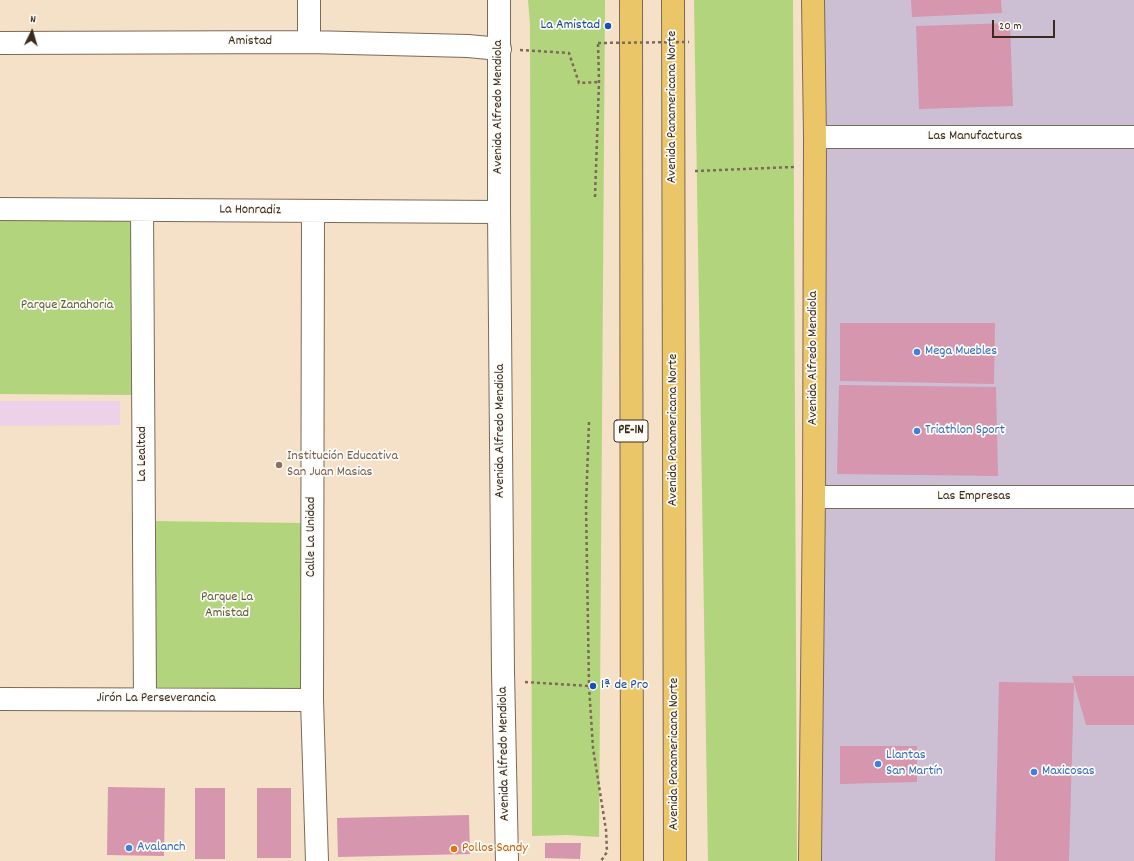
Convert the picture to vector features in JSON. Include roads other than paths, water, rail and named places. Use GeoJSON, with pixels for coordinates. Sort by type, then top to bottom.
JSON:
{"type":"FeatureCollection","features":[{"type":"Feature","properties":{"kind":"main road","name":"PE-1N"},"geometry":{"type":"LineString","coordinates":[[631,0],[632,861]]}},
{"type":"Feature","properties":{"kind":"main road","name":"Avenida Panamericana Norte"},"geometry":{"type":"LineString","coordinates":[[673,0],[675,861]]}},
{"type":"Feature","properties":{"kind":"main road","name":"Avenida Alfredo Mendiola"},"geometry":{"type":"LineString","coordinates":[[810,861],[814,497],[815,137],[813,0]]}},
{"type":"Feature","properties":{"kind":"street"},"geometry":{"type":"LineString","coordinates":[[309,0],[309,42]]}},
{"type":"Feature","properties":{"kind":"street","name":"Avenida Alfredo Mendiola"},"geometry":{"type":"LineString","coordinates":[[499,0],[499,212],[503,670],[507,861]]}},
{"type":"Feature","properties":{"kind":"street","name":"Amistad"},"geometry":{"type":"LineString","coordinates":[[0,43],[309,42],[468,46],[500,49]]}},
{"type":"Feature","properties":{"kind":"street","name":"Las Manufacturas"},"geometry":{"type":"LineString","coordinates":[[815,137],[1134,137]]}},
{"type":"Feature","properties":{"kind":"street","name":"La Honradiz"},"geometry":{"type":"LineString","coordinates":[[0,209],[499,212]]}},
{"type":"Feature","properties":{"kind":"street","name":"La Lealtad"},"geometry":{"type":"LineString","coordinates":[[142,210],[145,698]]}},
{"type":"Feature","properties":{"kind":"street","name":"Calle La Unidad"},"geometry":{"type":"LineString","coordinates":[[313,212],[312,700],[317,861]]}},
{"type":"Feature","properties":{"kind":"street","name":"Las Empresas"},"geometry":{"type":"LineString","coordinates":[[814,497],[1134,497]]}},
{"type":"Feature","properties":{"kind":"street","name":"Jirón La Perseverancia"},"geometry":{"type":"LineString","coordinates":[[0,699],[145,698],[312,700]]}},
{"type":"Feature","properties":{"kind":"place","name":"La Amistad"},"geometry":{"type":"Point","coordinates":[608,26]}},
{"type":"Feature","properties":{"kind":"place","name":"Mega Muebles"},"geometry":{"type":"Point","coordinates":[917,352]}},
{"type":"Feature","properties":{"kind":"place","name":"Triathlon Sport"},"geometry":{"type":"Point","coordinates":[917,431]}},
{"type":"Feature","properties":{"kind":"place","name":"Institución Educativa San Juan Masias"},"geometry":{"type":"Point","coordinates":[279,465]}},
{"type":"Feature","properties":{"kind":"place","name":"1ª de Pro"},"geometry":{"type":"Point","coordinates":[593,686]}},
{"type":"Feature","properties":{"kind":"place","name":"Llantas San Martín"},"geometry":{"type":"Point","coordinates":[878,764]}},
{"type":"Feature","properties":{"kind":"place","name":"Maxicosas"},"geometry":{"type":"Point","coordinates":[1034,772]}},
{"type":"Feature","properties":{"kind":"place","name":"Avalanch"},"geometry":{"type":"Point","coordinates":[129,848]}},
{"type":"Feature","properties":{"kind":"place","name":"Pollos Sandy"},"geometry":{"type":"Point","coordinates":[454,849]}},
{"type":"Feature","properties":{"kind":"park label","name":"Parque Zanahoria"},"geometry":{"type":"Point","coordinates":[67,306]}},
{"type":"Feature","properties":{"kind":"park label","name":"Parque La Amistad"},"geometry":{"type":"Point","coordinates":[227,606]}}]}
